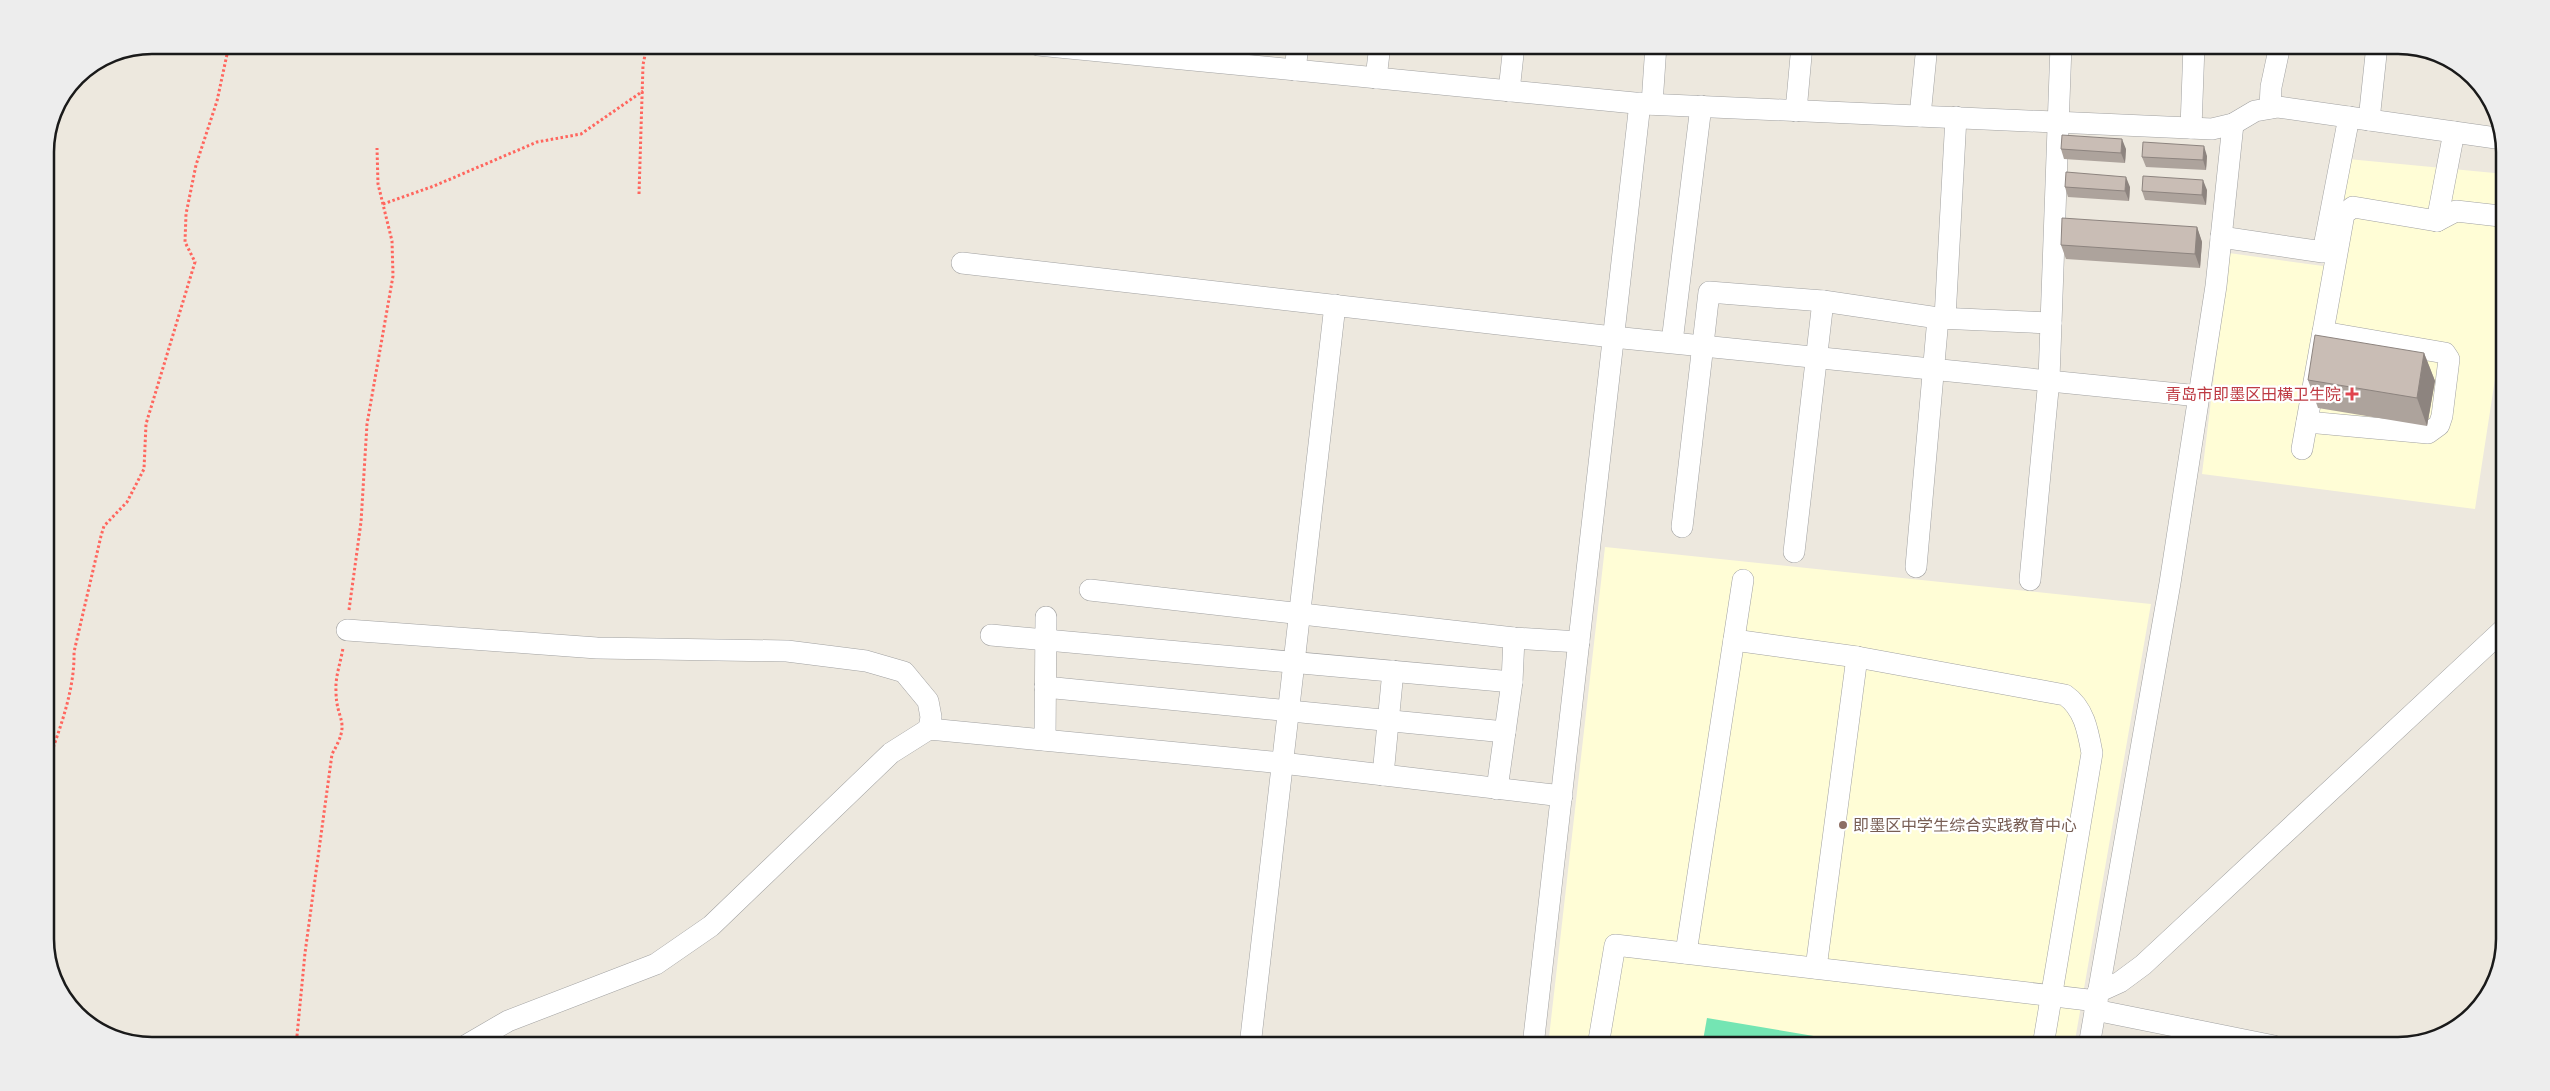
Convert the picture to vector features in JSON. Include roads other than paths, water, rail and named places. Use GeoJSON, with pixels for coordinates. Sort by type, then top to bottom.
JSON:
{"type":"FeatureCollection","features":[{"type":"Feature","properties":{"kind":"street"},"geometry":{"type":"LineString","coordinates":[[1194,54],[1295,70],[1646,104],[2212,129],[2233,124],[2255,111],[2278,106],[2495,138]]}},
{"type":"Feature","properties":{"kind":"street"},"geometry":{"type":"LineString","coordinates":[[1295,70],[1297,54]]}},
{"type":"Feature","properties":{"kind":"street"},"geometry":{"type":"LineString","coordinates":[[1376,78],[1379,54]]}},
{"type":"Feature","properties":{"kind":"street"},"geometry":{"type":"LineString","coordinates":[[1509,91],[1513,54]]}},
{"type":"Feature","properties":{"kind":"street"},"geometry":{"type":"LineString","coordinates":[[1534,1037],[1613,336],[1654,54]]}},
{"type":"Feature","properties":{"kind":"street"},"geometry":{"type":"LineString","coordinates":[[1796,111],[1801,54]]}},
{"type":"Feature","properties":{"kind":"street"},"geometry":{"type":"LineString","coordinates":[[1920,116],[1926,54]]}},
{"type":"Feature","properties":{"kind":"street"},"geometry":{"type":"LineString","coordinates":[[2030,580],[2049,379],[2061,54]]}},
{"type":"Feature","properties":{"kind":"street"},"geometry":{"type":"LineString","coordinates":[[2191,128],[2194,54]]}},
{"type":"Feature","properties":{"kind":"street"},"geometry":{"type":"LineString","coordinates":[[2270,108],[2271,87],[2278,54]]}},
{"type":"Feature","properties":{"kind":"street"},"geometry":{"type":"LineString","coordinates":[[2221,237],[2323,252],[2375,54]]}},
{"type":"Feature","properties":{"kind":"street"},"geometry":{"type":"LineString","coordinates":[[1672,342],[1700,106]]}},
{"type":"Feature","properties":{"kind":"street"},"geometry":{"type":"LineString","coordinates":[[1916,567],[1934,368],[1941,318],[1956,118]]}},
{"type":"Feature","properties":{"kind":"street"},"geometry":{"type":"LineString","coordinates":[[2091,1037],[2169,592],[2221,237],[2233,124]]}},
{"type":"Feature","properties":{"kind":"street"},"geometry":{"type":"LineString","coordinates":[[2437,221],[2454,132]]}},
{"type":"Feature","properties":{"kind":"street"},"geometry":{"type":"LineString","coordinates":[[2302,449],[2344,214],[2353,207],[2437,221],[2456,211],[2496,216]]}},
{"type":"Feature","properties":{"kind":"street"},"geometry":{"type":"LineString","coordinates":[[962,263],[1613,336],[2049,379],[2199,396]]}},
{"type":"Feature","properties":{"kind":"street"},"geometry":{"type":"LineString","coordinates":[[1682,527],[1708,292],[1823,301],[1941,318],[2051,323]]}},
{"type":"Feature","properties":{"kind":"street"},"geometry":{"type":"LineString","coordinates":[[1794,552],[1823,301]]}},
{"type":"Feature","properties":{"kind":"street"},"geometry":{"type":"LineString","coordinates":[[1251,1037],[1334,305]]}},
{"type":"Feature","properties":{"kind":"street"},"geometry":{"type":"LineString","coordinates":[[2307,422],[2428,433],[2438,425],[2442,416],[2449,359],[2445,353],[2323,332]]}},
{"type":"Feature","properties":{"kind":"street"},"geometry":{"type":"LineString","coordinates":[[1686,953],[1743,580]]}},
{"type":"Feature","properties":{"kind":"street"},"geometry":{"type":"LineString","coordinates":[[1090,590],[1299,612],[1514,638],[1579,642]]}},
{"type":"Feature","properties":{"kind":"street"},"geometry":{"type":"LineString","coordinates":[[1045,740],[1046,617]]}},
{"type":"Feature","properties":{"kind":"street"},"geometry":{"type":"LineString","coordinates":[[347,630],[597,648],[786,652],[866,661],[904,672],[922,692],[928,702],[931,717],[929,729]]}},
{"type":"Feature","properties":{"kind":"street"},"geometry":{"type":"LineString","coordinates":[[991,635],[1512,682]]}},
{"type":"Feature","properties":{"kind":"street"},"geometry":{"type":"LineString","coordinates":[[2097,1001],[2143,965],[2496,636]]}},
{"type":"Feature","properties":{"kind":"street"},"geometry":{"type":"LineString","coordinates":[[1497,789],[1512,682],[1514,638]]}},
{"type":"Feature","properties":{"kind":"street"},"geometry":{"type":"LineString","coordinates":[[1734,640],[1857,657],[2065,695],[2075,702],[2087,726],[2092,753],[2045,1037]]}},
{"type":"Feature","properties":{"kind":"street"},"geometry":{"type":"LineString","coordinates":[[1816,968],[1857,657]]}},
{"type":"Feature","properties":{"kind":"street"},"geometry":{"type":"LineString","coordinates":[[1383,775],[1394,671]]}},
{"type":"Feature","properties":{"kind":"street"},"geometry":{"type":"LineString","coordinates":[[1045,687],[1505,732]]}},
{"type":"Feature","properties":{"kind":"street"},"geometry":{"type":"LineString","coordinates":[[480,1037],[508,1021],[656,964],[703,932],[891,753],[929,729],[1282,763],[1562,796]]}},
{"type":"Feature","properties":{"kind":"street"},"geometry":{"type":"LineString","coordinates":[[1600,1037],[1616,945],[2097,1001],[2239,1037]]}},
{"type":"Feature","properties":{"kind":"place","name":"青岛市即墨区田横卫生院"},"geometry":{"type":"Point","coordinates":[2352,394]}},
{"type":"Feature","properties":{"kind":"place","name":"即墨区中学生综合实践教育中心"},"geometry":{"type":"Point","coordinates":[1843,825]}}]}
